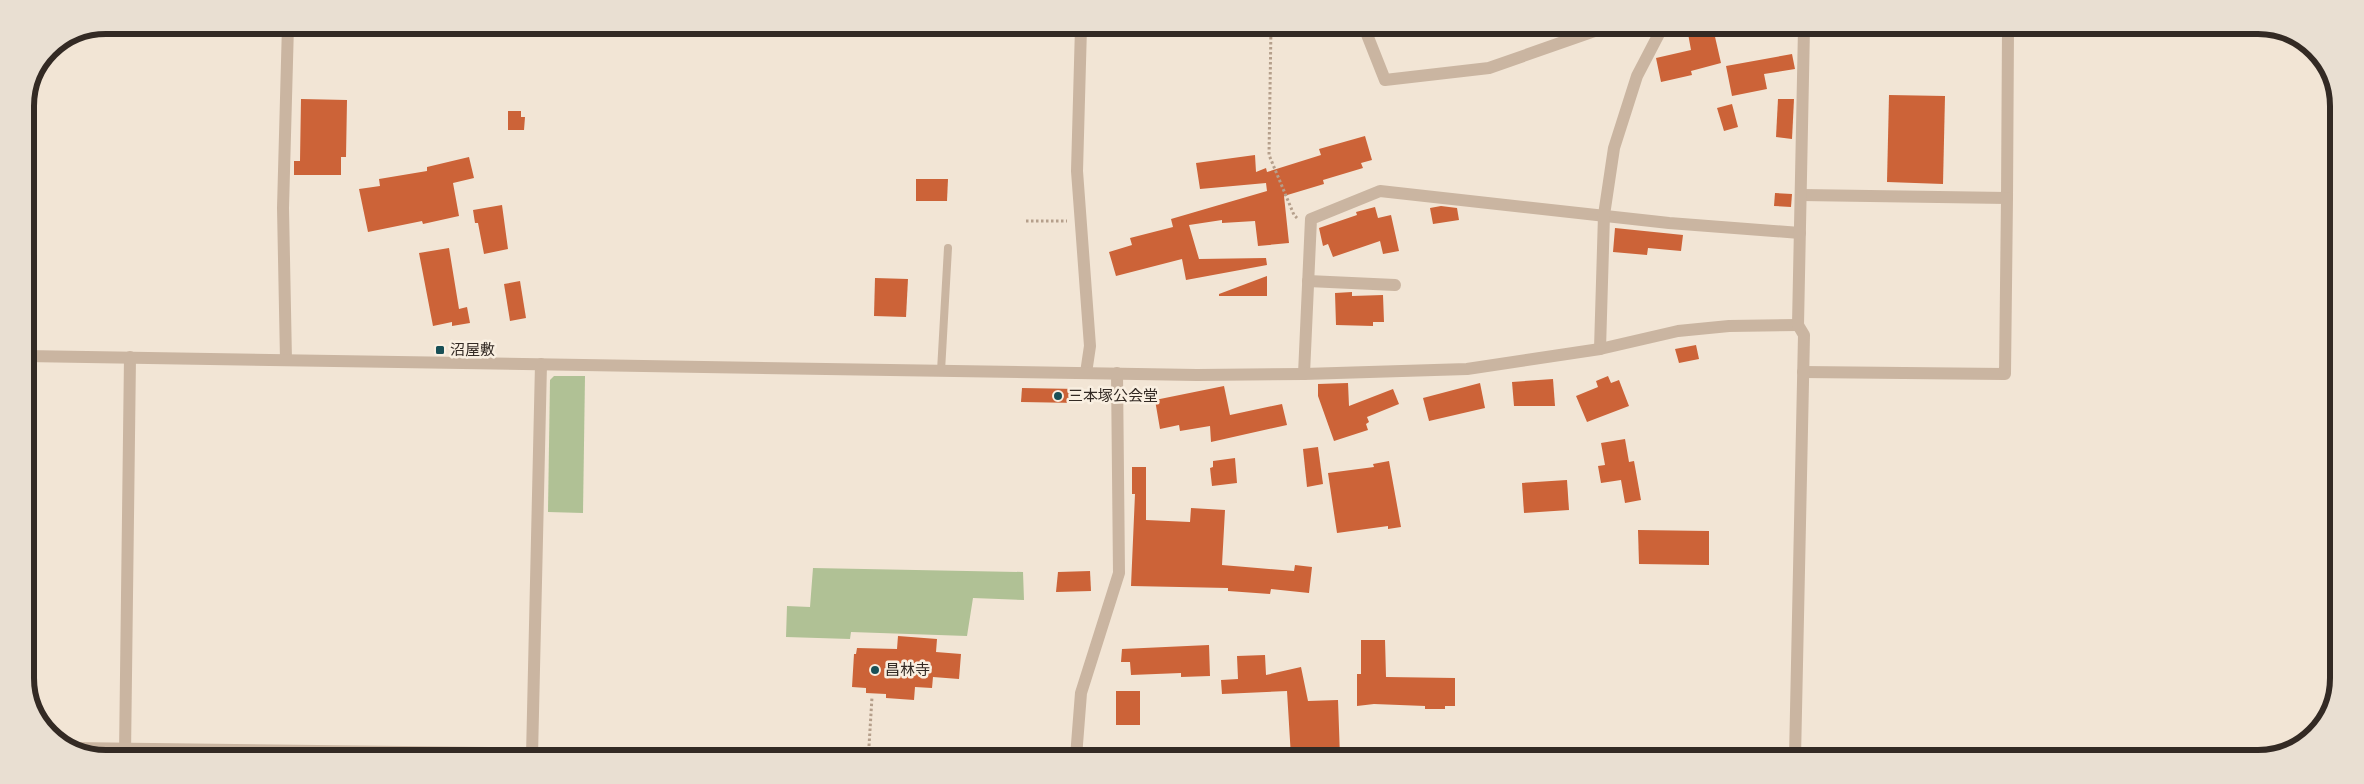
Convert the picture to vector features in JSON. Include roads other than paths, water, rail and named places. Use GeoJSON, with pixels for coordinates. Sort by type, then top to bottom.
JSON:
{"type":"FeatureCollection","features":[{"type":"Feature","properties":{"kind":"street"},"geometry":{"type":"LineString","coordinates":[[286,360],[283,208],[288,34]]}},
{"type":"Feature","properties":{"kind":"street"},"geometry":{"type":"LineString","coordinates":[[1081,34],[1077,171],[1090,346],[1086,373]]}},
{"type":"Feature","properties":{"kind":"street"},"geometry":{"type":"LineString","coordinates":[[1367,34],[1385,80],[1489,68],[1586,34]]}},
{"type":"Feature","properties":{"kind":"street"},"geometry":{"type":"LineString","coordinates":[[1600,349],[1604,215],[1614,148],[1636,76],[1659,34]]}},
{"type":"Feature","properties":{"kind":"street"},"geometry":{"type":"LineString","coordinates":[[1794,750],[1804,335],[1798,325],[1804,34]]}},
{"type":"Feature","properties":{"kind":"street"},"geometry":{"type":"LineString","coordinates":[[1803,372],[2005,374],[2008,34]]}},
{"type":"Feature","properties":{"kind":"street"},"geometry":{"type":"LineString","coordinates":[[1304,374],[1311,219],[1380,191],[1604,215],[1800,233]]}},
{"type":"Feature","properties":{"kind":"street"},"geometry":{"type":"LineString","coordinates":[[1801,195],[2007,198]]}},
{"type":"Feature","properties":{"kind":"street"},"geometry":{"type":"LineString","coordinates":[[1308,281],[1395,285]]}},
{"type":"Feature","properties":{"kind":"street"},"geometry":{"type":"LineString","coordinates":[[34,356],[941,371],[1304,374],[1467,368],[1600,349],[1678,331],[1729,326],[1798,325]]}},
{"type":"Feature","properties":{"kind":"street"},"geometry":{"type":"LineString","coordinates":[[125,750],[130,358]]}},
{"type":"Feature","properties":{"kind":"street"},"geometry":{"type":"LineString","coordinates":[[532,750],[541,364]]}},
{"type":"Feature","properties":{"kind":"street"},"geometry":{"type":"LineString","coordinates":[[1077,750],[1081,693],[1119,573],[1117,373]]}},
{"type":"Feature","properties":{"kind":"lane"},"geometry":{"type":"LineString","coordinates":[[941,371],[948,248]]}},
{"type":"Feature","properties":{"kind":"place","name":"沼屋敷"},"geometry":{"type":"Point","coordinates":[440,350]}},
{"type":"Feature","properties":{"kind":"place","name":"三本塚公会堂"},"geometry":{"type":"Point","coordinates":[1058,396]}},
{"type":"Feature","properties":{"kind":"place","name":"昌林寺"},"geometry":{"type":"Point","coordinates":[875,670]}}]}
